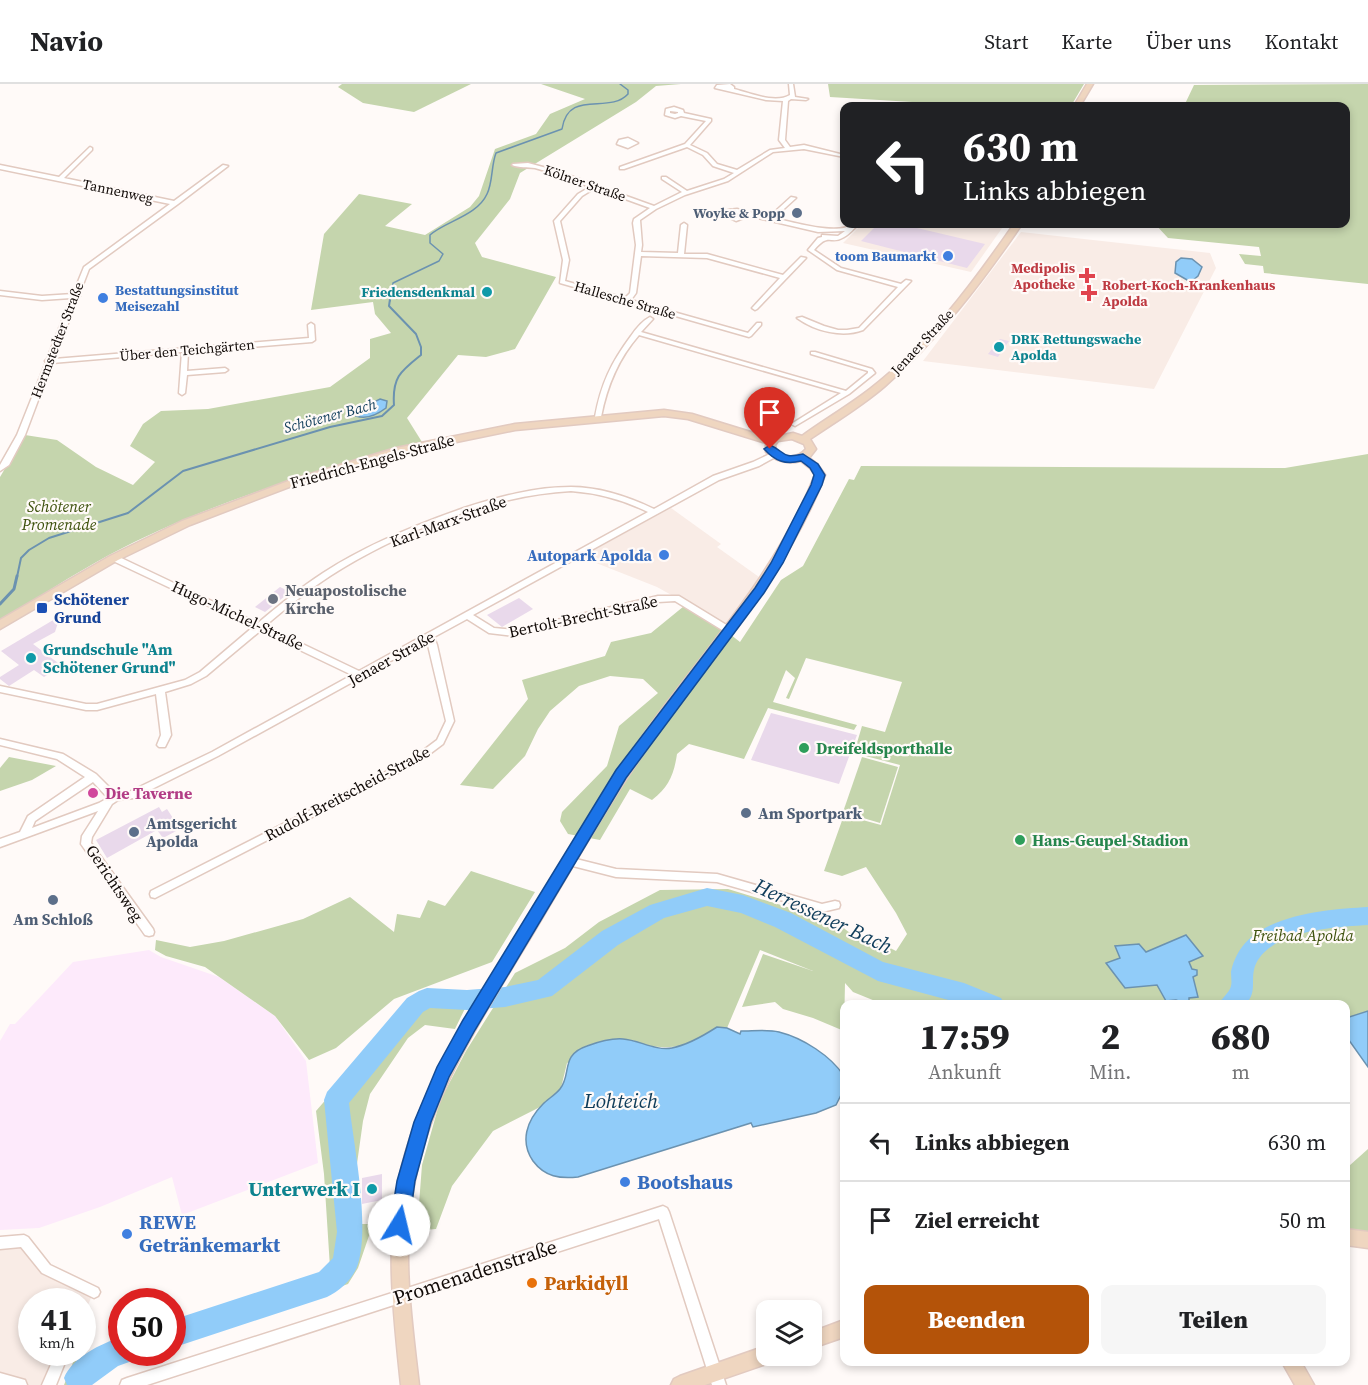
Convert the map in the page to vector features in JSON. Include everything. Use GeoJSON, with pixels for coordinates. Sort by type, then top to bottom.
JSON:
{"type":"FeatureCollection","features":[{"type":"Feature","properties":{"kind":"main road"},"geometry":{"type":"LineString","coordinates":[[1079,102],[1090,84]]}},
{"type":"Feature","properties":{"kind":"main road","name":"Jenaer Straße"},"geometry":{"type":"LineString","coordinates":[[804,439],[860,401],[914,354],[947,317],[1015,228]]}},
{"type":"Feature","properties":{"kind":"main road","name":"Friedrich-Engels-Straße"},"geometry":{"type":"LineString","coordinates":[[0,626],[114,558],[186,523],[257,495],[340,467],[471,435],[598,417],[675,413],[772,442]]}},
{"type":"Feature","properties":{"kind":"main road"},"geometry":{"type":"LineString","coordinates":[[410,1385],[399,1297],[399,1225],[414,1149],[426,1110],[443,1073],[478,1010],[621,774],[730,631],[777,563],[820,475],[814,466],[803,458],[785,459],[775,455],[770,449],[772,442],[786,436],[804,439],[811,449],[803,458]]}},
{"type":"Feature","properties":{"kind":"main road"},"geometry":{"type":"LineString","coordinates":[[1350,1238],[1368,1240]]}},
{"type":"Feature","properties":{"kind":"main road"},"geometry":{"type":"LineString","coordinates":[[822,1337],[840,1330]]}},
{"type":"Feature","properties":{"kind":"main road"},"geometry":{"type":"LineString","coordinates":[[680,1385],[717,1379],[756,1360]]}},
{"type":"Feature","properties":{"kind":"main road"},"geometry":{"type":"LineString","coordinates":[[1293,1366],[1305,1385]]}},
{"type":"Feature","properties":{"kind":"street"},"geometry":{"type":"LineString","coordinates":[[788,148],[782,140],[789,99],[793,93],[791,84]]}},
{"type":"Feature","properties":{"kind":"street"},"geometry":{"type":"LineString","coordinates":[[731,90],[766,99],[806,99]]}},
{"type":"Feature","properties":{"kind":"street"},"geometry":{"type":"LineString","coordinates":[[622,168],[687,145],[709,120],[681,114]]}},
{"type":"Feature","properties":{"kind":"street"},"geometry":{"type":"LineString","coordinates":[[687,145],[705,154],[715,165],[737,172]]}},
{"type":"Feature","properties":{"kind":"street"},"geometry":{"type":"LineString","coordinates":[[631,146],[637,150]]}},
{"type":"Feature","properties":{"kind":"street"},"geometry":{"type":"LineString","coordinates":[[627,300],[633,293],[638,254],[637,219],[654,208],[687,193],[718,184],[764,154],[804,147],[840,155]]}},
{"type":"Feature","properties":{"kind":"street","name":"Tannenweg"},"geometry":{"type":"LineString","coordinates":[[60,179],[90,149]]}},
{"type":"Feature","properties":{"kind":"street"},"geometry":{"type":"LineString","coordinates":[[644,154],[652,156]]}},
{"type":"Feature","properties":{"kind":"street","name":"Kölner Straße"},"geometry":{"type":"LineString","coordinates":[[515,165],[535,166],[654,208]]}},
{"type":"Feature","properties":{"kind":"street","name":"Hermstedter Straße"},"geometry":{"type":"LineString","coordinates":[[0,469],[5,465],[16,446],[48,361],[77,296],[86,268],[225,166]]}},
{"type":"Feature","properties":{"kind":"street","name":"Tannenweg"},"geometry":{"type":"LineString","coordinates":[[0,167],[176,203]]}},
{"type":"Feature","properties":{"kind":"street"},"geometry":{"type":"LineString","coordinates":[[664,178],[687,193]]}},
{"type":"Feature","properties":{"kind":"street","name":"Hallesche Straße"},"geometry":{"type":"LineString","coordinates":[[593,187],[580,195],[556,221],[566,260],[562,282],[749,335],[759,324]]}},
{"type":"Feature","properties":{"kind":"street"},"geometry":{"type":"LineString","coordinates":[[770,219],[793,198]]}},
{"type":"Feature","properties":{"kind":"street"},"geometry":{"type":"LineString","coordinates":[[748,214],[788,223],[840,239],[850,228]]}},
{"type":"Feature","properties":{"kind":"street"},"geometry":{"type":"LineString","coordinates":[[681,254],[684,225]]}},
{"type":"Feature","properties":{"kind":"street"},"geometry":{"type":"LineString","coordinates":[[800,318],[841,332],[855,332],[861,329],[905,283],[839,269],[815,255],[811,250],[813,246],[828,234]]}},
{"type":"Feature","properties":{"kind":"street"},"geometry":{"type":"LineString","coordinates":[[638,254],[707,256],[785,278]]}},
{"type":"Feature","properties":{"kind":"street"},"geometry":{"type":"LineString","coordinates":[[755,308],[803,258]]}},
{"type":"Feature","properties":{"kind":"street"},"geometry":{"type":"LineString","coordinates":[[0,293],[42,298],[77,296]]}},
{"type":"Feature","properties":{"kind":"street"},"geometry":{"type":"LineString","coordinates":[[598,417],[606,380],[625,345],[650,319]]}},
{"type":"Feature","properties":{"kind":"street","name":"Über den Teichgärten"},"geometry":{"type":"LineString","coordinates":[[48,361],[312,340],[311,325]]}},
{"type":"Feature","properties":{"kind":"street"},"geometry":{"type":"LineString","coordinates":[[636,332],[847,393]]}},
{"type":"Feature","properties":{"kind":"street","name":"Über den Teichgärten"},"geometry":{"type":"LineString","coordinates":[[183,393],[185,351]]}},
{"type":"Feature","properties":{"kind":"street"},"geometry":{"type":"LineString","coordinates":[[795,424],[847,393],[872,374],[870,370],[813,353]]}},
{"type":"Feature","properties":{"kind":"street"},"geometry":{"type":"LineString","coordinates":[[184,373],[225,370]]}},
{"type":"Feature","properties":{"kind":"street","name":"Jenaer Straße"},"geometry":{"type":"LineString","coordinates":[[0,843],[35,832],[112,800],[131,795],[214,754],[716,478],[775,455]]}},
{"type":"Feature","properties":{"kind":"street","name":"Karl-Marx-Straße"},"geometry":{"type":"LineString","coordinates":[[0,689],[86,707],[97,707],[196,679],[327,574],[403,534],[500,501],[530,494],[571,489],[616,496],[654,512]]}},
{"type":"Feature","properties":{"kind":"street","name":"Hugo-Michel-Straße"},"geometry":{"type":"LineString","coordinates":[[114,558],[262,626],[360,675]]}},
{"type":"Feature","properties":{"kind":"street","name":"Bertolt-Brecht-Straße"},"geometry":{"type":"LineString","coordinates":[[468,616],[492,631],[514,633],[658,599],[676,598],[730,631]]}},
{"type":"Feature","properties":{"kind":"street","name":"Rudolf-Breitscheid-Straße"},"geometry":{"type":"LineString","coordinates":[[155,894],[416,760],[440,742],[450,721],[434,645],[429,635]]}},
{"type":"Feature","properties":{"kind":"street"},"geometry":{"type":"LineString","coordinates":[[160,690],[166,735],[162,745]]}},
{"type":"Feature","properties":{"kind":"street"},"geometry":{"type":"LineString","coordinates":[[0,742],[60,756],[93,777],[111,795],[112,800]]}},
{"type":"Feature","properties":{"kind":"street"},"geometry":{"type":"LineString","coordinates":[[24,834],[31,819],[93,777]]}},
{"type":"Feature","properties":{"kind":"street","name":"Gerichtsweg"},"geometry":{"type":"LineString","coordinates":[[112,800],[87,836],[86,844],[149,932]]}},
{"type":"Feature","properties":{"kind":"street"},"geometry":{"type":"LineString","coordinates":[[568,861],[609,872],[717,878],[822,908],[835,905]]}},
{"type":"Feature","properties":{"kind":"street","name":"Promenadenstraße"},"geometry":{"type":"LineString","coordinates":[[127,1385],[663,1212],[717,1379]]}},
{"type":"Feature","properties":{"kind":"street"},"geometry":{"type":"LineString","coordinates":[[0,1243],[24,1241],[46,1269],[86,1288]]}},
{"type":"Feature","properties":{"kind":"street"},"geometry":{"type":"LineString","coordinates":[[49,1385],[57,1366]]}},
{"type":"Feature","properties":{"kind":"street"},"geometry":{"type":"LineString","coordinates":[[0,1380],[20,1385]]}},
{"type":"Feature","properties":{"kind":"shaded area","name":"toom Baumarkt"},"geometry":{"type":"Polygon","coordinates":[[[858,228],[1002,228],[971,272],[843,243],[858,228]]]}},
{"type":"Feature","properties":{"kind":"shaded area","name":"Robert-Koch-Krankenhaus Apolda"},"geometry":{"type":"Polygon","coordinates":[[[1021,232],[1210,253],[1216,268],[1154,389],[923,361],[1021,232]]]}},
{"type":"Feature","properties":{"kind":"shaded area"},"geometry":{"type":"Polygon","coordinates":[[[671,508],[721,544],[717,547],[759,577],[727,626],[657,587],[581,557],[671,508]]]}},
{"type":"Feature","properties":{"kind":"shaded area"},"geometry":{"type":"Polygon","coordinates":[[[149,950],[161,957],[219,977],[275,1016],[306,1061],[318,1163],[182,1215],[172,1177],[100,1207],[39,1228],[0,1230],[0,1041],[10,1024],[15,1024],[73,962],[149,950]]]}},
{"type":"Feature","properties":{"kind":"shaded area"},"geometry":{"type":"Polygon","coordinates":[[[24,1241],[46,1269],[86,1288],[18,1288],[18,1366],[57,1366],[49,1385],[20,1385],[0,1380],[0,1243],[24,1241]]]}},
{"type":"Feature","properties":{"kind":"green space"},"geometry":{"type":"Polygon","coordinates":[[[342,84],[471,84],[414,112],[363,103],[338,87],[342,84]]]}},
{"type":"Feature","properties":{"kind":"green space","name":"Schötener Promenade"},"geometry":{"type":"Polygon","coordinates":[[[541,84],[681,84],[656,86],[636,102],[520,173],[510,199],[475,243],[482,257],[556,277],[515,349],[486,357],[458,355],[407,418],[422,442],[302,477],[184,519],[109,555],[0,621],[0,477],[25,435],[57,440],[96,467],[133,485],[155,462],[130,446],[143,424],[161,411],[208,409],[330,387],[370,358],[370,339],[391,333],[375,314],[373,302],[311,310],[324,234],[359,194],[412,204],[385,226],[425,235],[470,207],[479,196],[495,149],[536,134],[550,114],[585,99],[541,84]]]}},
{"type":"Feature","properties":{"kind":"green space"},"geometry":{"type":"Polygon","coordinates":[[[828,84],[1084,84],[1073,102],[912,102],[830,97],[828,84]]]}},
{"type":"Feature","properties":{"kind":"green space"},"geometry":{"type":"Polygon","coordinates":[[[1368,84],[1368,284],[1264,273],[1263,266],[1245,264],[1239,254],[1261,256],[1259,247],[1168,238],[1159,228],[1350,228],[1350,102],[1186,102],[1194,85],[1368,84]]]}},
{"type":"Feature","properties":{"kind":"green space","name":"Freibad Apolda"},"geometry":{"type":"Polygon","coordinates":[[[1368,454],[1368,1011],[1350,1017],[1350,1000],[873,1000],[853,992],[845,983],[845,1000],[840,1000],[840,1029],[783,1009],[775,1002],[742,1007],[763,954],[813,971],[760,950],[727,1028],[717,1029],[692,1042],[675,1047],[649,1046],[632,1040],[567,1063],[561,1088],[540,1107],[493,1131],[452,1186],[436,1229],[413,1231],[419,1204],[422,1165],[440,1101],[466,1051],[515,973],[565,948],[599,922],[660,890],[728,889],[840,923],[858,937],[896,951],[907,934],[866,867],[842,876],[824,871],[844,815],[881,825],[900,765],[854,753],[862,726],[885,732],[902,682],[806,658],[789,699],[786,698],[795,678],[786,670],[773,702],[857,725],[854,730],[768,708],[744,759],[689,744],[677,754],[670,780],[652,800],[630,789],[600,840],[568,834],[560,821],[562,812],[607,766],[619,726],[658,693],[643,679],[610,676],[579,686],[550,711],[525,756],[493,789],[460,785],[528,699],[522,680],[605,656],[611,642],[651,633],[689,602],[740,642],[781,580],[803,566],[849,479],[854,480],[861,466],[1285,468],[1368,454]]]}},
{"type":"Feature","properties":{"kind":"green space"},"geometry":{"type":"Polygon","coordinates":[[[9,757],[56,766],[32,780],[0,791],[0,768],[9,757]]]}},
{"type":"Feature","properties":{"kind":"green space"},"geometry":{"type":"Polygon","coordinates":[[[862,757],[898,767],[880,823],[843,812],[862,757]]]}},
{"type":"Feature","properties":{"kind":"green space"},"geometry":{"type":"Polygon","coordinates":[[[471,871],[535,892],[492,962],[394,999],[336,1048],[309,1060],[275,1016],[205,967],[166,956],[155,950],[156,940],[190,947],[224,941],[303,919],[350,897],[394,932],[397,914],[420,918],[428,900],[445,906],[471,871]]]}},
{"type":"Feature","properties":{"kind":"green space"},"geometry":{"type":"Polygon","coordinates":[[[474,990],[455,1029],[425,1025],[408,1038],[370,1094],[363,1121],[355,1178],[359,1224],[373,1224],[358,1268],[348,1284],[186,1341],[186,1332],[331,1283],[324,1174],[316,1111],[411,1001],[431,994],[474,990]]]}},
{"type":"Feature","properties":{"kind":"green space"},"geometry":{"type":"Polygon","coordinates":[[[1368,1149],[1368,1235],[1350,1232],[1350,1165],[1368,1149]]]}},
{"type":"Feature","properties":{"kind":"green space"},"geometry":{"type":"Polygon","coordinates":[[[107,1354],[96,1362],[96,1358],[107,1354]]]}},
{"type":"Feature","properties":{"kind":"green space"},"geometry":{"type":"Polygon","coordinates":[[[108,1359],[108,1366],[115,1366],[80,1382],[81,1378],[108,1359]]]}},
{"type":"Feature","properties":{"kind":"green space"},"geometry":{"type":"Polygon","coordinates":[[[72,1366],[91,1366],[77,1377],[76,1385],[64,1385],[72,1366]]]}},
{"type":"Feature","properties":{"kind":"water"},"geometry":{"type":"Polygon","coordinates":[[[1181,258],[1192,259],[1202,267],[1198,276],[1192,281],[1200,288],[1190,287],[1189,281],[1175,273],[1176,262],[1181,258]]]}},
{"type":"Feature","properties":{"kind":"water"},"geometry":{"type":"Polygon","coordinates":[[[380,399],[387,401],[386,408],[368,417],[356,416],[358,410],[380,399]]]}},
{"type":"Feature","properties":{"kind":"water"},"geometry":{"type":"Polygon","coordinates":[[[1186,935],[1203,956],[1189,962],[1192,969],[1197,970],[1197,975],[1193,977],[1198,997],[1189,998],[1189,1000],[1165,1000],[1157,985],[1125,988],[1106,963],[1120,958],[1115,946],[1139,944],[1146,952],[1186,935]]]}},
{"type":"Feature","properties":{"kind":"water"},"geometry":{"type":"Polygon","coordinates":[[[1368,1011],[1368,1067],[1350,1042],[1350,1017],[1368,1011]]]}},
{"type":"Feature","properties":{"kind":"water","name":"Lohteich"},"geometry":{"type":"Polygon","coordinates":[[[717,1027],[727,1028],[740,1034],[741,1031],[779,1032],[797,1039],[816,1049],[840,1071],[840,1097],[836,1105],[816,1113],[753,1127],[751,1123],[578,1177],[553,1176],[543,1171],[533,1161],[526,1139],[529,1124],[543,1104],[560,1089],[573,1054],[587,1046],[609,1040],[629,1040],[666,1049],[678,1047],[717,1027]]]}},
{"type":"Feature","properties":{"kind":"building","name":"toom Baumarkt"},"geometry":{"type":"Polygon","coordinates":[[[874,228],[917,228],[985,244],[967,268],[861,241],[874,228]]]}},
{"type":"Feature","properties":{"kind":"building","name":"DRK Rettungswache Apolda"},"geometry":{"type":"Polygon","coordinates":[[[1000,339],[1009,341],[998,357],[988,354],[1000,339]]]}},
{"type":"Feature","properties":{"kind":"building","name":"Neuapostolische Kirche"},"geometry":{"type":"Polygon","coordinates":[[[280,587],[290,592],[265,612],[255,607],[280,587]]]}},
{"type":"Feature","properties":{"kind":"building"},"geometry":{"type":"Polygon","coordinates":[[[519,598],[533,609],[502,627],[487,615],[519,598]]]}},
{"type":"Feature","properties":{"kind":"building","name":"Grundschule \"Am Schötener Grund\""},"geometry":{"type":"Polygon","coordinates":[[[60,616],[55,632],[33,644],[62,666],[44,677],[34,670],[9,686],[0,679],[19,665],[1,651],[60,616]]]}},
{"type":"Feature","properties":{"kind":"building","name":"Dreifeldsporthalle"},"geometry":{"type":"Polygon","coordinates":[[[771,713],[857,735],[839,784],[751,760],[771,713]]]}},
{"type":"Feature","properties":{"kind":"building","name":"Amtsgericht Apolda"},"geometry":{"type":"Polygon","coordinates":[[[159,807],[162,812],[167,809],[180,829],[163,838],[157,830],[107,858],[96,840],[159,807]]]}},
{"type":"Feature","properties":{"kind":"building","name":"Unterwerk I"},"geometry":{"type":"Polygon","coordinates":[[[382,1174],[382,1200],[362,1204],[362,1178],[382,1174]]]}},
{"type":"Feature","properties":{"kind":"waterway","name":"Schötener Bach"},"geometry":{"type":"LineString","coordinates":[[390,301],[393,283],[439,261],[443,254],[430,243],[430,235],[469,213],[482,202],[489,189],[496,153],[562,129],[572,109],[581,105],[611,103],[620,100],[628,94],[628,90],[620,84]]}},
{"type":"Feature","properties":{"kind":"waterway","name":"Schötener Bach"},"geometry":{"type":"LineString","coordinates":[[17,577],[21,558],[29,550],[49,538],[128,513],[183,471],[330,427],[382,416],[394,405],[396,381],[399,376],[421,355],[421,347],[416,334],[389,306],[390,299]]}},
{"type":"Feature","properties":{"kind":"waterway","name":"Schötener Bach"},"geometry":{"type":"LineString","coordinates":[[0,604],[14,589],[17,576]]}},
{"type":"Feature","properties":{"kind":"waterway","name":"Herressener Bach"},"geometry":{"type":"LineString","coordinates":[[186,1329],[327,1283],[345,1264],[350,1232],[336,1100],[415,1005],[427,998],[467,1000],[505,997],[544,989],[610,938],[658,911],[707,897],[743,904],[783,920],[878,971],[964,993],[981,1000]]}},
{"type":"Feature","properties":{"kind":"waterway","name":"Herressener Bach"},"geometry":{"type":"LineString","coordinates":[[1235,1000],[1243,992],[1243,969],[1250,954],[1262,942],[1296,926],[1368,916]]}},
{"type":"Feature","properties":{"kind":"waterway","name":"Herressener Bach"},"geometry":{"type":"LineString","coordinates":[[78,1378],[108,1356]]}},
{"type":"Feature","properties":{"kind":"place","name":"Woyke & Popp"},"geometry":{"type":"Point","coordinates":[797,213]}},
{"type":"Feature","properties":{"kind":"place","name":"toom Baumarkt"},"geometry":{"type":"Point","coordinates":[948,256]}},
{"type":"Feature","properties":{"kind":"place","name":"Medipolis Apotheke"},"geometry":{"type":"Point","coordinates":[1087,276]}},
{"type":"Feature","properties":{"kind":"place","name":"Friedensdenkmal"},"geometry":{"type":"Point","coordinates":[487,292]}},
{"type":"Feature","properties":{"kind":"place","name":"Robert-Koch-Krankenhaus Apolda"},"geometry":{"type":"Point","coordinates":[1089,293]}},
{"type":"Feature","properties":{"kind":"place","name":"Bestattungsinstitut Meisezahl"},"geometry":{"type":"Point","coordinates":[103,298]}},
{"type":"Feature","properties":{"kind":"place","name":"DRK Rettungswache Apolda"},"geometry":{"type":"Point","coordinates":[999,347]}},
{"type":"Feature","properties":{"kind":"place","name":"Autopark Apolda"},"geometry":{"type":"Point","coordinates":[664,555]}},
{"type":"Feature","properties":{"kind":"place","name":"Neuapostolische Kirche"},"geometry":{"type":"Point","coordinates":[273,599]}},
{"type":"Feature","properties":{"kind":"place","name":"Schötener Grund"},"geometry":{"type":"Point","coordinates":[42,608]}},
{"type":"Feature","properties":{"kind":"place","name":"Grundschule \"Am Schötener Grund\""},"geometry":{"type":"Point","coordinates":[31,658]}},
{"type":"Feature","properties":{"kind":"place","name":"Dreifeldsporthalle"},"geometry":{"type":"Point","coordinates":[804,748]}},
{"type":"Feature","properties":{"kind":"place","name":"Die Taverne"},"geometry":{"type":"Point","coordinates":[93,793]}},
{"type":"Feature","properties":{"kind":"place","name":"Am Sportpark"},"geometry":{"type":"Point","coordinates":[746,813]}},
{"type":"Feature","properties":{"kind":"place","name":"Amtsgericht Apolda"},"geometry":{"type":"Point","coordinates":[134,832]}},
{"type":"Feature","properties":{"kind":"place","name":"Hans-Geupel-Stadion"},"geometry":{"type":"Point","coordinates":[1020,840]}},
{"type":"Feature","properties":{"kind":"place","name":"Am Schloß"},"geometry":{"type":"Point","coordinates":[53,900]}},
{"type":"Feature","properties":{"kind":"place","name":"Bootshaus"},"geometry":{"type":"Point","coordinates":[625,1182]}},
{"type":"Feature","properties":{"kind":"place","name":"Unterwerk I"},"geometry":{"type":"Point","coordinates":[372,1189]}},
{"type":"Feature","properties":{"kind":"place","name":"REWE Getränkemarkt"},"geometry":{"type":"Point","coordinates":[127,1234]}},
{"type":"Feature","properties":{"kind":"place","name":"Parkidyll"},"geometry":{"type":"Point","coordinates":[532,1283]}},
{"type":"Feature","properties":{"kind":"route"},"geometry":{"type":"LineString","coordinates":[[399,1225],[406,1181],[426,1110],[469,1025],[621,774],[736,623],[777,563],[816,485],[820,475],[814,466],[803,458],[792,460],[779,458],[770,449]]}}]}
